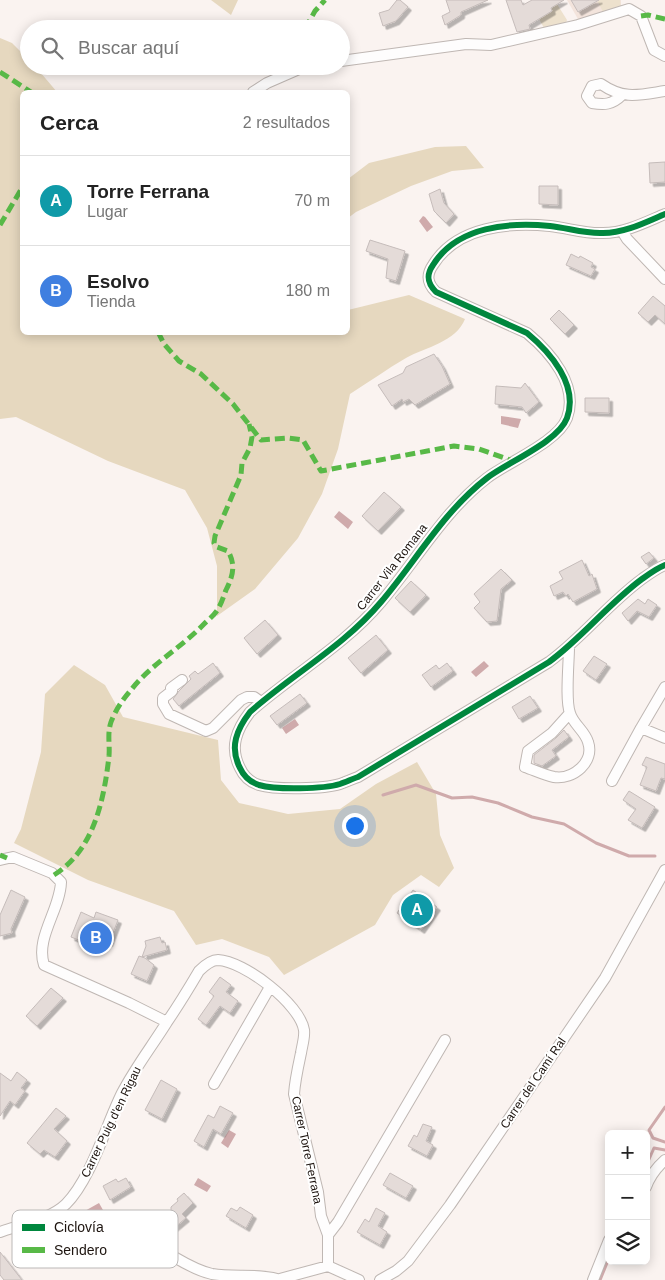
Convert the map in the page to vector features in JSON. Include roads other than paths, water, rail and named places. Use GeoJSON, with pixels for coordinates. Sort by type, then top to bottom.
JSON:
{"type":"FeatureCollection","features":[{"type":"Feature","properties":{"kind":"street"},"geometry":{"type":"LineString","coordinates":[[350,60],[466,44],[491,45],[578,25],[628,4],[641,16],[654,50],[665,56]]}},
{"type":"Feature","properties":{"kind":"street"},"geometry":{"type":"LineString","coordinates":[[256,90],[285,75]]}},
{"type":"Feature","properties":{"kind":"street"},"geometry":{"type":"LineString","coordinates":[[622,95],[665,92]]}},
{"type":"Feature","properties":{"kind":"street","name":"Carrer Vila Romana"},"geometry":{"type":"LineString","coordinates":[[665,214],[622,231],[603,234],[551,226],[508,225],[477,232],[461,239],[440,256],[432,266],[428,280],[436,292],[527,333],[552,357],[559,368],[567,388],[570,402],[568,415],[564,425],[552,437],[472,490],[440,524],[381,602],[357,628],[250,712],[241,723],[236,736],[234,749],[236,761],[242,773],[250,781],[261,786],[324,787],[341,784],[376,767],[549,662],[569,647],[633,586],[665,565]]}},
{"type":"Feature","properties":{"kind":"street"},"geometry":{"type":"LineString","coordinates":[[622,231],[627,239],[665,279]]}},
{"type":"Feature","properties":{"kind":"street"},"geometry":{"type":"LineString","coordinates":[[569,647],[568,689],[570,713],[589,743],[590,753],[588,761],[578,770],[565,777],[555,777],[525,767],[528,751],[552,733],[570,713]]}},
{"type":"Feature","properties":{"kind":"street"},"geometry":{"type":"LineString","coordinates":[[182,680],[163,698],[168,714],[206,731],[213,728],[241,700],[247,697],[254,697],[261,702]]}},
{"type":"Feature","properties":{"kind":"street"},"geometry":{"type":"LineString","coordinates":[[612,781],[665,687]]}},
{"type":"Feature","properties":{"kind":"street"},"geometry":{"type":"LineString","coordinates":[[641,728],[665,738]]}},
{"type":"Feature","properties":{"kind":"street"},"geometry":{"type":"LineString","coordinates":[[0,860],[13,857],[52,874],[61,882],[61,894],[44,938],[41,956],[44,965],[129,1002],[167,1022]]}},
{"type":"Feature","properties":{"kind":"street","name":"Carrer del Camí Ral"},"geometry":{"type":"LineString","coordinates":[[380,1280],[396,1271],[408,1261],[450,1205],[605,978],[665,870]]}},
{"type":"Feature","properties":{"kind":"street","name":"Carrer Torre Ferrana"},"geometry":{"type":"LineString","coordinates":[[167,1022],[199,971],[206,964],[216,960],[230,962],[251,973],[289,1004],[301,1019],[304,1032],[294,1094],[318,1192],[320,1216],[328,1235],[328,1266]]}},
{"type":"Feature","properties":{"kind":"street"},"geometry":{"type":"LineString","coordinates":[[214,1084],[270,987]]}},
{"type":"Feature","properties":{"kind":"street","name":"Carrer Puig d'en Rigau"},"geometry":{"type":"LineString","coordinates":[[56,1210],[66,1204],[85,1176],[135,1068],[167,1022]]}},
{"type":"Feature","properties":{"kind":"street"},"geometry":{"type":"LineString","coordinates":[[328,1235],[338,1222],[445,1040]]}},
{"type":"Feature","properties":{"kind":"street"},"geometry":{"type":"LineString","coordinates":[[650,1178],[665,1160]]}},
{"type":"Feature","properties":{"kind":"street","name":"Carrer Puig d'en Rigau"},"geometry":{"type":"LineString","coordinates":[[0,1232],[12,1228]]}},
{"type":"Feature","properties":{"kind":"street"},"geometry":{"type":"LineString","coordinates":[[593,1280],[605,1250]]}},
{"type":"Feature","properties":{"kind":"street"},"geometry":{"type":"LineString","coordinates":[[178,1259],[211,1274],[267,1276],[277,1280],[328,1266],[359,1280]]}},
{"type":"Feature","properties":{"kind":"waterway"},"geometry":{"type":"LineString","coordinates":[[383,795],[416,785],[452,798],[472,797],[498,803],[532,817],[564,824],[596,843],[629,856],[655,856]]}},
{"type":"Feature","properties":{"kind":"waterway"},"geometry":{"type":"LineString","coordinates":[[665,1107],[649,1130],[653,1138],[665,1142]]}},
{"type":"Feature","properties":{"kind":"waterway"},"geometry":{"type":"LineString","coordinates":[[650,1157],[654,1148],[665,1150]]}},
{"type":"Feature","properties":{"kind":"waterway"},"geometry":{"type":"LineString","coordinates":[[600,1280],[606,1265]]}},
{"type":"Feature","properties":{"kind":"place","name":"Torre Ferrana"},"geometry":{"type":"Point","coordinates":[417,910]}},
{"type":"Feature","properties":{"kind":"place","name":"Esolvo"},"geometry":{"type":"Point","coordinates":[96,938]}}]}
